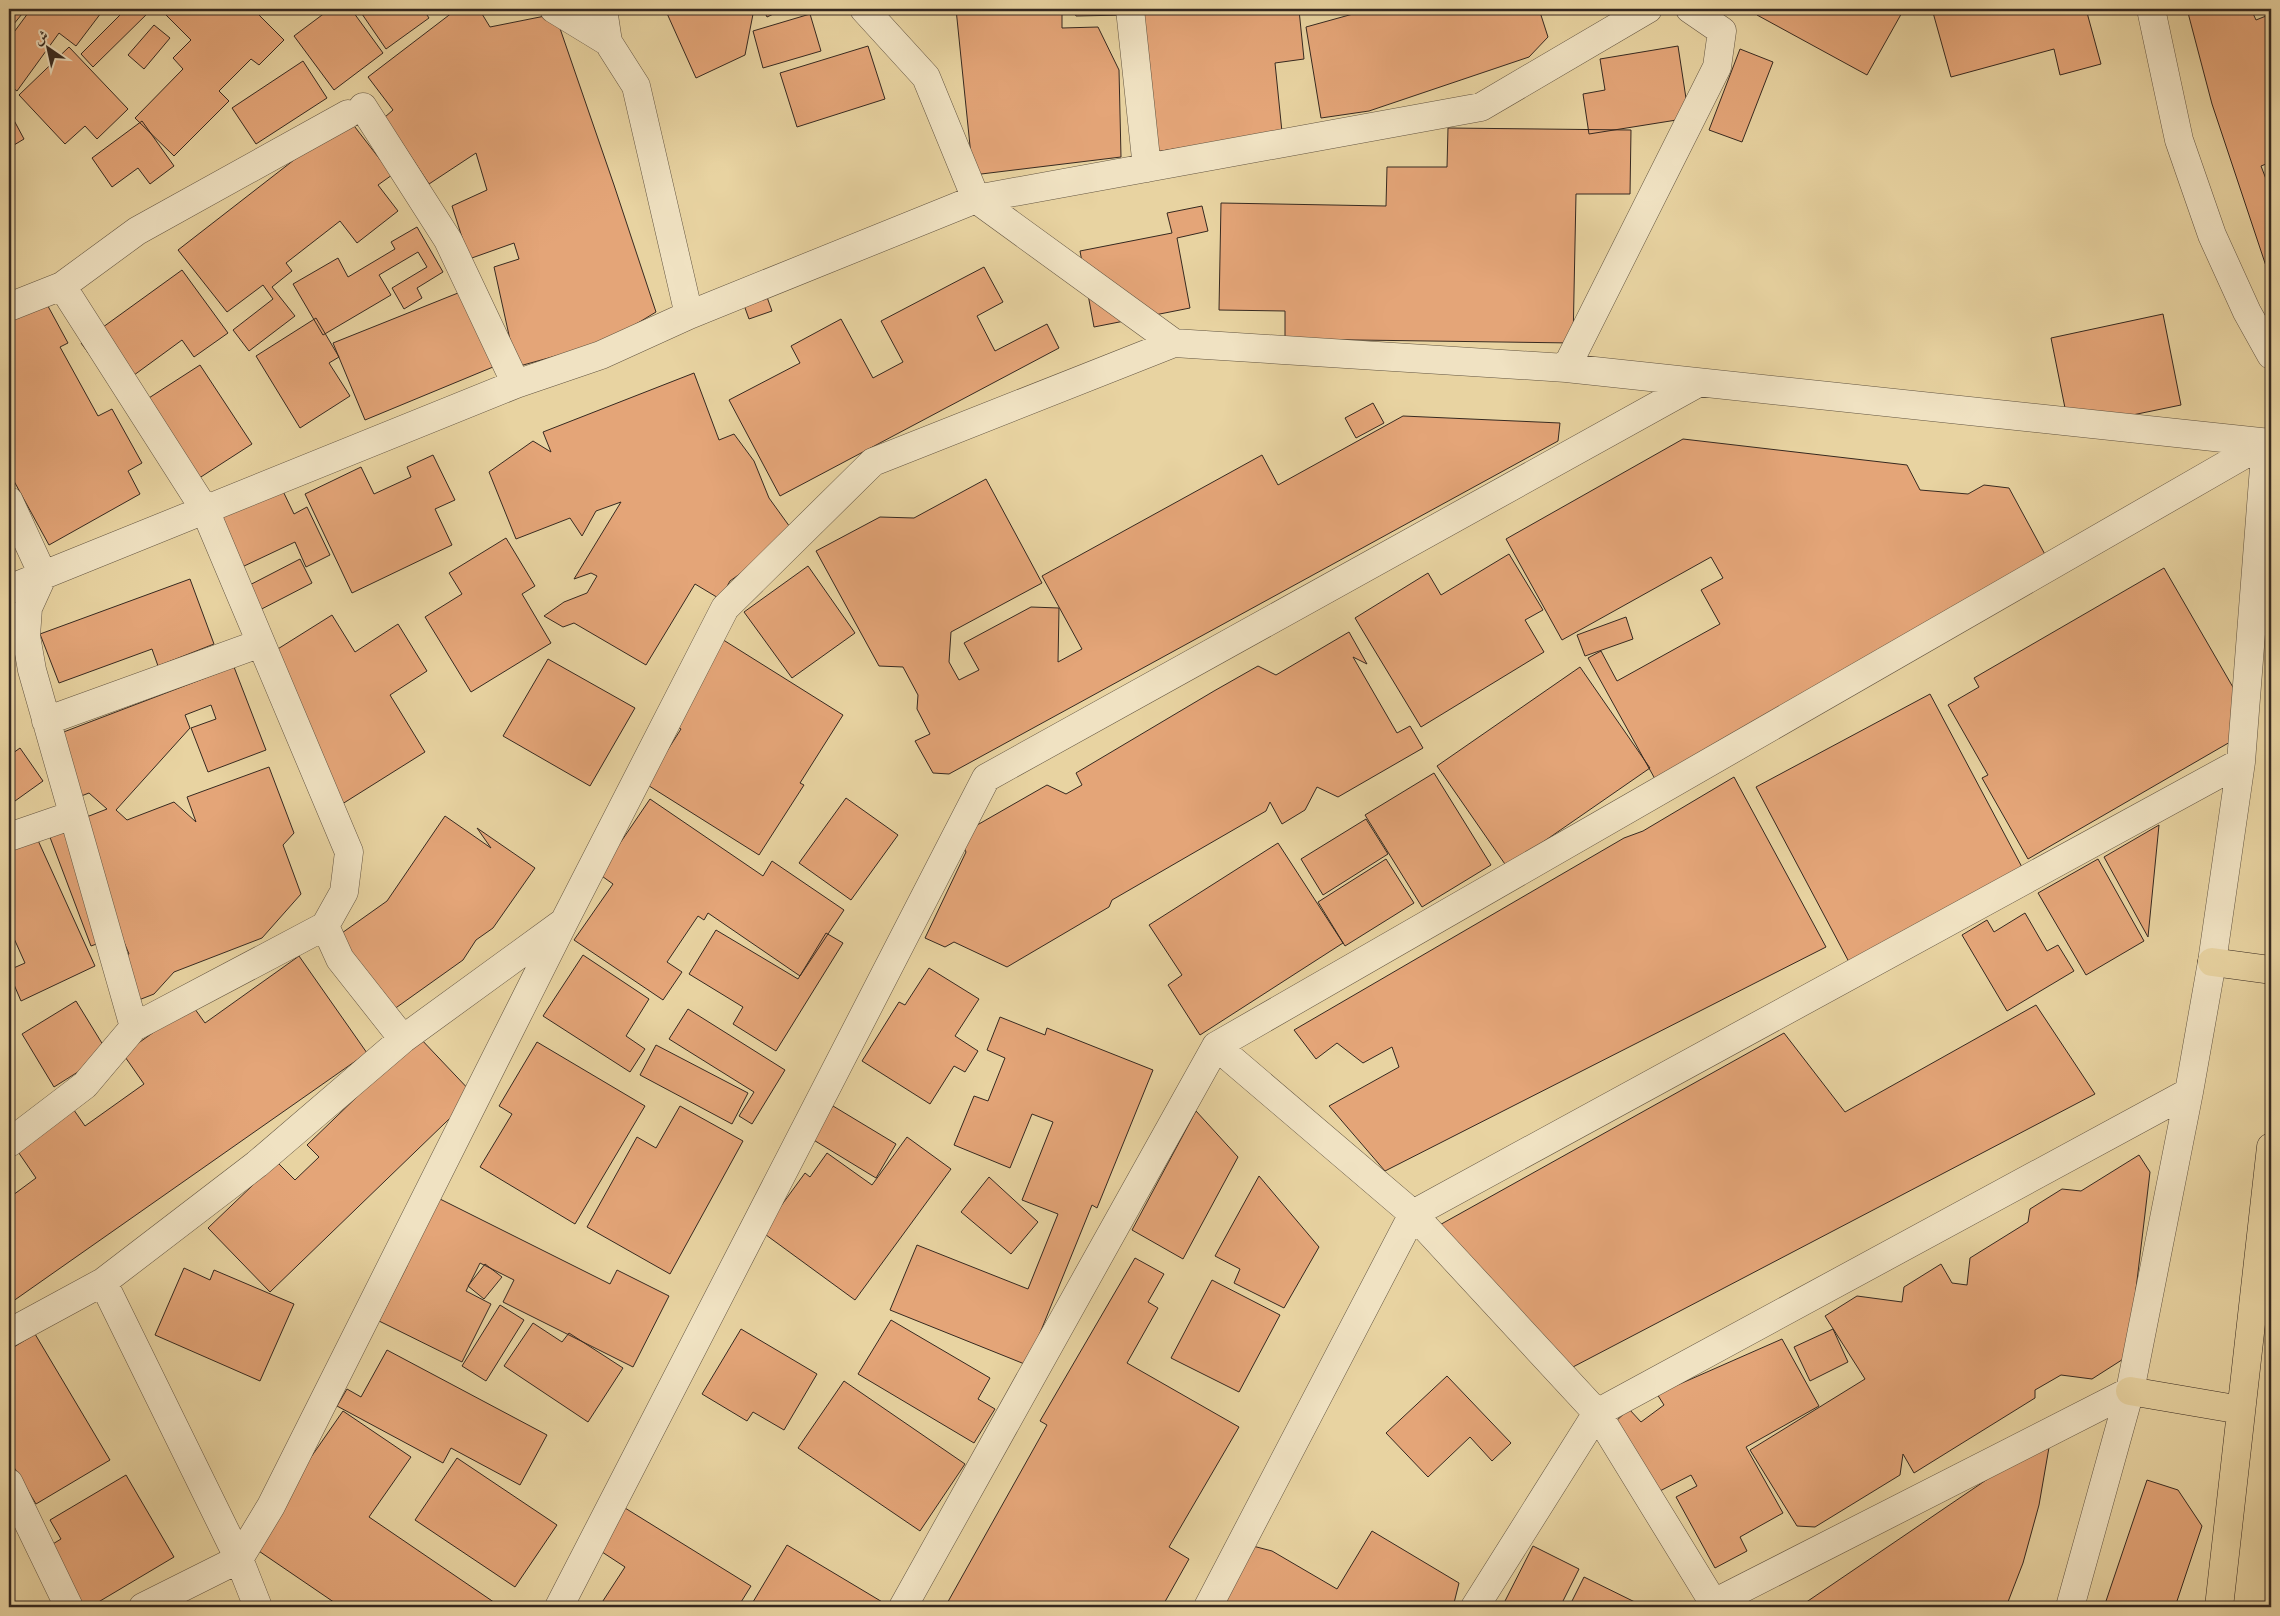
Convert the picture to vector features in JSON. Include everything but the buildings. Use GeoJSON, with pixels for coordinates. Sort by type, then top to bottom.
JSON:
{"type":"FeatureCollection","features":[{"type":"Feature","properties":{"kind":"main road"},"geometry":{"type":"LineString","coordinates":[[2212,962],[2271,970]]}},
{"type":"Feature","properties":{"kind":"main road"},"geometry":{"type":"LineString","coordinates":[[2220,1607],[2271,1147]]}},
{"type":"Feature","properties":{"kind":"main road"},"geometry":{"type":"LineString","coordinates":[[2130,1391],[2241,1410]]}},
{"type":"Feature","properties":{"kind":"street"},"geometry":{"type":"LineString","coordinates":[[554,9],[608,42]]}},
{"type":"Feature","properties":{"kind":"street"},"geometry":{"type":"LineString","coordinates":[[603,9],[608,42],[636,86],[689,315]]}},
{"type":"Feature","properties":{"kind":"street"},"geometry":{"type":"LineString","coordinates":[[864,9],[926,77],[976,199],[1174,343]]}},
{"type":"Feature","properties":{"kind":"street"},"geometry":{"type":"LineString","coordinates":[[1130,9],[1147,168]]}},
{"type":"Feature","properties":{"kind":"street"},"geometry":{"type":"LineString","coordinates":[[9,589],[516,384],[601,355],[689,315],[976,199],[1480,106],[1648,9]]}},
{"type":"Feature","properties":{"kind":"street"},"geometry":{"type":"LineString","coordinates":[[1566,368],[1717,67],[1722,31],[1690,9]]}},
{"type":"Feature","properties":{"kind":"street"},"geometry":{"type":"LineString","coordinates":[[2151,9],[2179,140],[2212,235],[2247,312],[2271,355]]}},
{"type":"Feature","properties":{"kind":"street"},"geometry":{"type":"LineString","coordinates":[[9,307],[62,286],[137,231],[356,110],[448,240],[516,384]]}},
{"type":"Feature","properties":{"kind":"street"},"geometry":{"type":"LineString","coordinates":[[9,1143],[85,1085],[134,1027],[325,926],[344,892],[349,852],[205,510],[62,286]]}},
{"type":"Feature","properties":{"kind":"street"},"geometry":{"type":"LineString","coordinates":[[143,1607],[240,1559],[271,1506],[564,922],[726,608],[873,462],[1174,343],[1566,368],[2269,443]]}},
{"type":"Feature","properties":{"kind":"street"},"geometry":{"type":"LineString","coordinates":[[559,1607],[986,778],[1698,382]]}},
{"type":"Feature","properties":{"kind":"street"},"geometry":{"type":"LineString","coordinates":[[2070,1607],[2130,1391],[2189,1092],[2212,962],[2241,762],[2269,443]]}},
{"type":"Feature","properties":{"kind":"street"},"geometry":{"type":"LineString","coordinates":[[903,1607],[1216,1046],[2269,443]]}},
{"type":"Feature","properties":{"kind":"street"},"geometry":{"type":"LineString","coordinates":[[9,501],[43,575],[28,608],[26,636],[32,670],[134,1027]]}},
{"type":"Feature","properties":{"kind":"street"},"geometry":{"type":"LineString","coordinates":[[46,720],[261,643]]}},
{"type":"Feature","properties":{"kind":"street"},"geometry":{"type":"LineString","coordinates":[[1208,1607],[1413,1214],[2241,762]]}},
{"type":"Feature","properties":{"kind":"street"},"geometry":{"type":"LineString","coordinates":[[9,837],[74,815]]}},
{"type":"Feature","properties":{"kind":"street"},"geometry":{"type":"LineString","coordinates":[[9,1333],[103,1282],[256,1164],[404,1039],[564,922]]}},
{"type":"Feature","properties":{"kind":"street"},"geometry":{"type":"LineString","coordinates":[[325,926],[340,960],[404,1039]]}},
{"type":"Feature","properties":{"kind":"street"},"geometry":{"type":"LineString","coordinates":[[1216,1046],[1413,1214],[1597,1413],[1713,1606],[2130,1391]]}},
{"type":"Feature","properties":{"kind":"street"},"geometry":{"type":"LineString","coordinates":[[1475,1607],[1597,1413],[2189,1092]]}},
{"type":"Feature","properties":{"kind":"street"},"geometry":{"type":"LineString","coordinates":[[103,1282],[240,1559],[258,1607]]}},
{"type":"Feature","properties":{"kind":"street"},"geometry":{"type":"LineString","coordinates":[[9,1483],[69,1607]]}}]}
